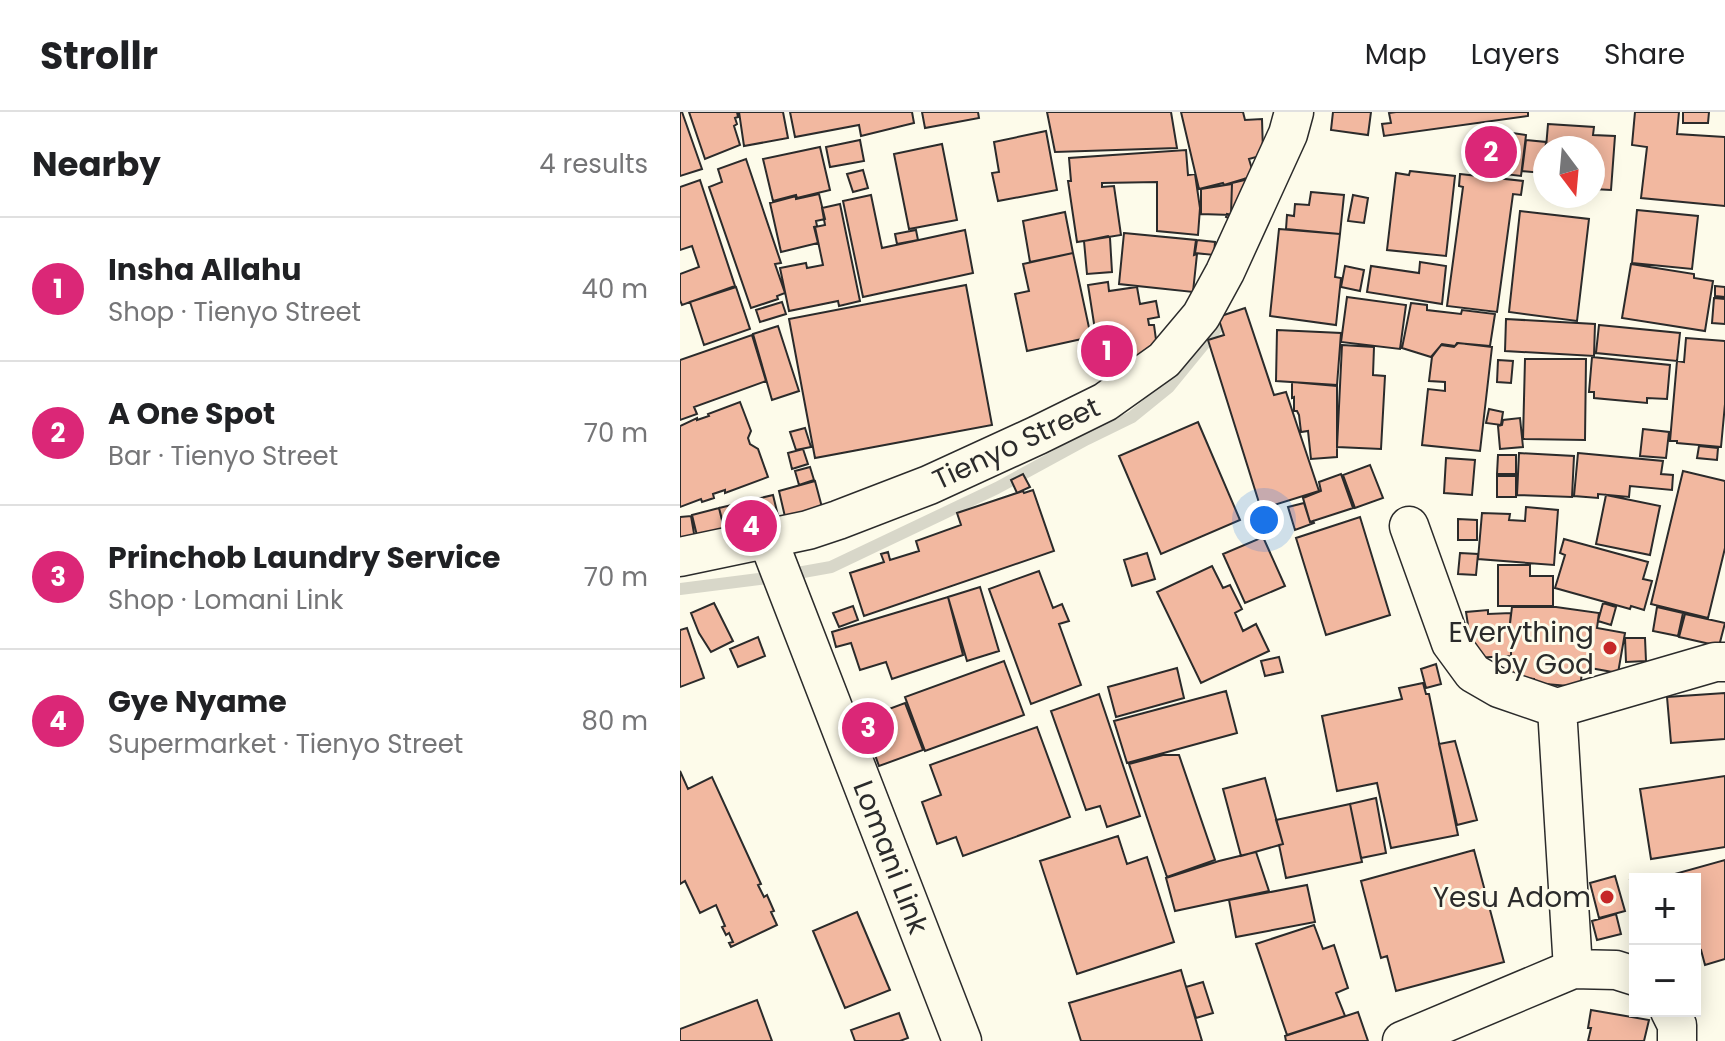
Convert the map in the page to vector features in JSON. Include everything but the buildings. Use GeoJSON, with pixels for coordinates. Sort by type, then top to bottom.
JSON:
{"type":"FeatureCollection","features":[{"type":"Feature","properties":{"kind":"street","name":"Tienyo Street"},"geometry":{"type":"LineString","coordinates":[[680,557],[808,530],[929,485],[1105,402],[1164,360],[1201,316],[1225,272],[1288,134],[1294,112]]}},
{"type":"Feature","properties":{"kind":"street"},"geometry":{"type":"LineString","coordinates":[[1409,526],[1451,643],[1473,673],[1499,688],[1557,708],[1715,662],[1725,662]]}},
{"type":"Feature","properties":{"kind":"street","name":"Lomani Link"},"geometry":{"type":"LineString","coordinates":[[768,540],[962,1041]]}},
{"type":"Feature","properties":{"kind":"street"},"geometry":{"type":"LineString","coordinates":[[1557,708],[1573,969]]}},
{"type":"Feature","properties":{"kind":"street"},"geometry":{"type":"LineString","coordinates":[[1402,1041],[1573,969],[1616,970],[1629,974]]}},
{"type":"Feature","properties":{"kind":"street"},"geometry":{"type":"LineString","coordinates":[[1673,1017],[1677,1025],[1677,1041]]}},
{"type":"Feature","properties":{"kind":"waterway"},"geometry":{"type":"LineString","coordinates":[[680,589],[831,567],[997,488],[1132,417],[1169,387],[1218,327]]}},
{"type":"Feature","properties":{"kind":"place","name":"A One Spot"},"geometry":{"type":"Point","coordinates":[1491,152]}},
{"type":"Feature","properties":{"kind":"place","name":"Insha Allahu"},"geometry":{"type":"Point","coordinates":[1107,351]}},
{"type":"Feature","properties":{"kind":"place","name":"Gye Nyame"},"geometry":{"type":"Point","coordinates":[751,526]}},
{"type":"Feature","properties":{"kind":"place","name":"Everything by God"},"geometry":{"type":"Point","coordinates":[1610,648]}},
{"type":"Feature","properties":{"kind":"place","name":"Princhob Laundry Service"},"geometry":{"type":"Point","coordinates":[868,728]}},
{"type":"Feature","properties":{"kind":"place","name":"Yesu Adom"},"geometry":{"type":"Point","coordinates":[1607,897]}}]}
